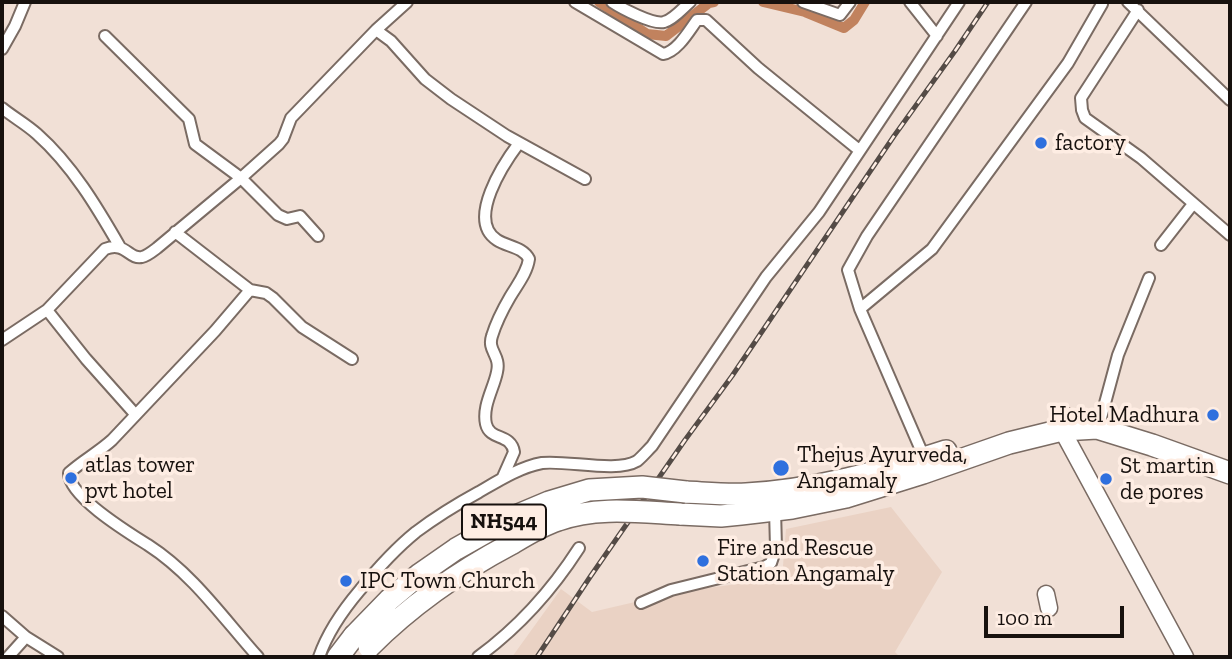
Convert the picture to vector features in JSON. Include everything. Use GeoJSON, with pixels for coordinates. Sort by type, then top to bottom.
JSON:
{"type":"FeatureCollection","features":[{"type":"Feature","properties":{"kind":"highway","name":"NH544"},"geometry":{"type":"LineString","coordinates":[[338,657],[361,647],[460,573],[559,519],[619,510],[721,516],[743,504],[787,490],[849,479],[1027,424],[1101,418],[1136,427],[1230,460]]}},
{"type":"Feature","properties":{"kind":"highway","name":"NH544"},"geometry":{"type":"LineString","coordinates":[[361,647],[389,600],[456,549],[510,518],[589,490],[642,487],[686,492],[775,509],[792,508],[858,493],[1064,423],[1097,428],[1230,473]]}},
{"type":"Feature","properties":{"kind":"main road"},"geometry":{"type":"LineString","coordinates":[[1064,423],[1185,657]]}},
{"type":"Feature","properties":{"kind":"street"},"geometry":{"type":"LineString","coordinates":[[2,49],[25,2]]}},
{"type":"Feature","properties":{"kind":"street"},"geometry":{"type":"LineString","coordinates":[[2,340],[47,310],[105,249],[120,247],[135,257],[142,257],[157,248],[241,178],[279,144],[291,118],[376,30],[407,2]]}},
{"type":"Feature","properties":{"kind":"street"},"geometry":{"type":"LineString","coordinates":[[575,2],[663,54],[668,54],[674,48],[697,20],[706,20],[758,68],[859,150]]}},
{"type":"Feature","properties":{"kind":"street"},"geometry":{"type":"LineString","coordinates":[[612,2],[659,23],[667,22],[690,2]]}},
{"type":"Feature","properties":{"kind":"street"},"geometry":{"type":"LineString","coordinates":[[803,2],[840,15],[850,2]]}},
{"type":"Feature","properties":{"kind":"street"},"geometry":{"type":"LineString","coordinates":[[910,2],[937,36]]}},
{"type":"Feature","properties":{"kind":"street"},"geometry":{"type":"LineString","coordinates":[[319,657],[328,634],[346,606],[379,567],[416,532],[451,508],[502,479],[539,464],[557,462],[615,466],[636,461],[652,446],[766,277],[819,212],[959,2]]}},
{"type":"Feature","properties":{"kind":"street"},"geometry":{"type":"LineString","coordinates":[[925,457],[860,309],[848,270],[867,236],[1026,2]]}},
{"type":"Feature","properties":{"kind":"street"},"geometry":{"type":"LineString","coordinates":[[860,309],[932,249],[1068,62],[1101,2]]}},
{"type":"Feature","properties":{"kind":"street"},"geometry":{"type":"LineString","coordinates":[[1128,2],[1230,100]]}},
{"type":"Feature","properties":{"kind":"street"},"geometry":{"type":"LineString","coordinates":[[1138,10],[1081,98],[1085,118],[1141,158],[1230,235]]}},
{"type":"Feature","properties":{"kind":"street"},"geometry":{"type":"LineString","coordinates":[[376,30],[391,41],[425,79],[451,99],[519,143],[585,179]]}},
{"type":"Feature","properties":{"kind":"street"},"geometry":{"type":"LineString","coordinates":[[105,36],[189,119],[195,144],[241,178],[278,215],[287,219],[300,216],[318,236]]}},
{"type":"Feature","properties":{"kind":"street"},"geometry":{"type":"LineString","coordinates":[[2,108],[37,133],[58,155],[96,205],[120,247]]}},
{"type":"Feature","properties":{"kind":"street"},"geometry":{"type":"LineString","coordinates":[[502,479],[514,447],[509,440],[492,433],[485,421],[498,361],[492,350],[491,339],[509,298],[528,266],[529,259],[526,252],[496,239],[485,224],[495,180],[519,143]]}},
{"type":"Feature","properties":{"kind":"street"},"geometry":{"type":"LineString","coordinates":[[1161,245],[1193,204]]}},
{"type":"Feature","properties":{"kind":"street"},"geometry":{"type":"LineString","coordinates":[[175,232],[250,290],[266,293],[273,298],[302,327],[352,359]]}},
{"type":"Feature","properties":{"kind":"street"},"geometry":{"type":"LineString","coordinates":[[1101,418],[1118,355],[1149,278]]}},
{"type":"Feature","properties":{"kind":"street"},"geometry":{"type":"LineString","coordinates":[[250,290],[215,331],[104,447],[78,465],[69,473],[69,478],[110,521],[177,566],[258,657]]}},
{"type":"Feature","properties":{"kind":"street"},"geometry":{"type":"LineString","coordinates":[[47,310],[135,414]]}},
{"type":"Feature","properties":{"kind":"street"},"geometry":{"type":"LineString","coordinates":[[642,603],[671,590],[771,564],[776,548],[775,509]]}},
{"type":"Feature","properties":{"kind":"street"},"geometry":{"type":"LineString","coordinates":[[478,657],[496,644],[542,599],[579,548]]}},
{"type":"Feature","properties":{"kind":"street"},"geometry":{"type":"LineString","coordinates":[[2,616],[26,637],[58,657]]}},
{"type":"Feature","properties":{"kind":"street"},"geometry":{"type":"LineString","coordinates":[[8,657],[26,637]]}},
{"type":"Feature","properties":{"kind":"shaded area"},"geometry":{"type":"Polygon","coordinates":[[[891,507],[942,572],[895,652],[900,657],[512,657],[561,589],[592,612],[678,592],[782,578],[786,529],[891,507]]]}},
{"type":"Feature","properties":{"kind":"waterway"},"geometry":{"type":"LineString","coordinates":[[599,2],[647,34],[666,36],[714,2]]}},
{"type":"Feature","properties":{"kind":"waterway"},"geometry":{"type":"LineString","coordinates":[[763,2],[805,12],[844,28],[854,20],[865,2]]}},
{"type":"Feature","properties":{"kind":"railway"},"geometry":{"type":"LineString","coordinates":[[537,657],[988,2]]}},
{"type":"Feature","properties":{"kind":"place","name":"factory"},"geometry":{"type":"Point","coordinates":[1041,143]}},
{"type":"Feature","properties":{"kind":"place","name":"Hotel Madhura"},"geometry":{"type":"Point","coordinates":[1213,415]}},
{"type":"Feature","properties":{"kind":"place","name":"Thejus Ayurveda, Angamaly"},"geometry":{"type":"Point","coordinates":[781,468]}},
{"type":"Feature","properties":{"kind":"place","name":"atlas tower pvt hotel"},"geometry":{"type":"Point","coordinates":[71,478]}},
{"type":"Feature","properties":{"kind":"place","name":"St martin de pores"},"geometry":{"type":"Point","coordinates":[1106,479]}},
{"type":"Feature","properties":{"kind":"place","name":"Fire and Rescue Station Angamaly"},"geometry":{"type":"Point","coordinates":[703,561]}},
{"type":"Feature","properties":{"kind":"place","name":"IPC Town Church"},"geometry":{"type":"Point","coordinates":[346,581]}}]}
